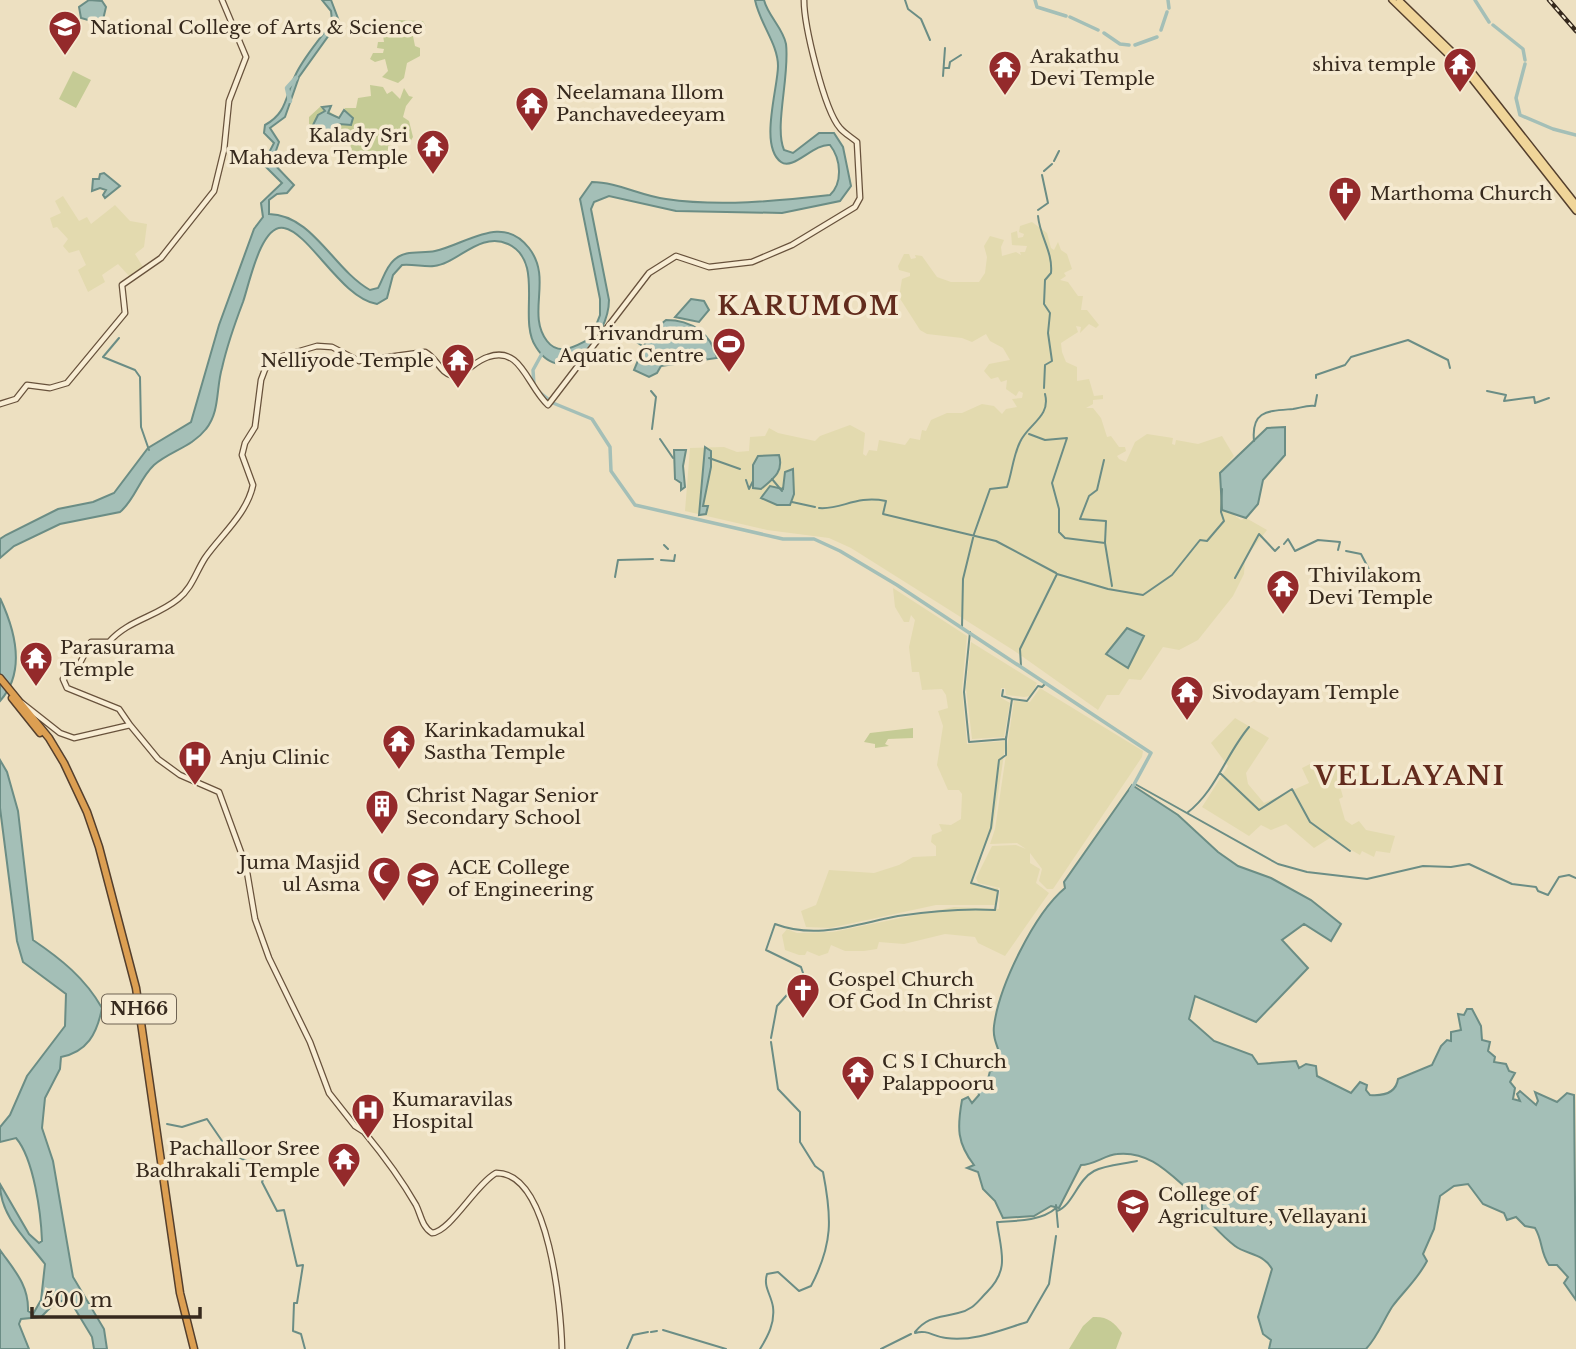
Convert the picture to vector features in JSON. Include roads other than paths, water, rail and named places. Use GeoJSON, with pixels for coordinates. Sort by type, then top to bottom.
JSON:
{"type":"FeatureCollection","features":[{"type":"Feature","properties":{"kind":"highway","name":"NH66"},"geometry":{"type":"LineString","coordinates":[[0,678],[61,765],[84,813],[95,848],[132,989],[177,1302],[192,1349]]}},
{"type":"Feature","properties":{"kind":"highway","name":"NH66"},"geometry":{"type":"LineString","coordinates":[[0,684],[21,703],[64,763],[87,812],[99,847],[136,988],[180,1293],[192,1349]]}},
{"type":"Feature","properties":{"kind":"main road"},"geometry":{"type":"LineString","coordinates":[[0,404],[21,396],[27,385],[60,387],[74,377],[85,358],[105,340],[125,313],[122,285],[161,258],[214,191],[224,150],[229,101],[246,57],[222,0]]}},
{"type":"Feature","properties":{"kind":"main road"},"geometry":{"type":"LineString","coordinates":[[562,1349],[561,1309],[545,1232],[526,1189],[517,1180],[496,1173],[476,1189],[444,1229],[435,1233],[429,1232],[391,1165],[329,1093],[310,1042],[261,937],[255,919],[251,883],[223,797],[215,789],[180,775],[158,760],[118,709],[67,688],[63,679],[80,663],[91,642],[109,642],[120,628],[181,596],[206,557],[237,518],[253,485],[242,455],[244,443],[255,427],[261,380],[267,364],[276,358],[317,346],[331,347],[359,361],[425,352],[432,355],[444,372],[453,376],[490,356],[505,355],[520,365],[530,386],[548,405],[649,273],[666,259],[676,256],[709,267],[752,262],[792,245],[811,230],[855,207],[860,198],[857,142],[839,128],[831,110],[812,57],[804,19],[804,0]]}},
{"type":"Feature","properties":{"kind":"main road"},"geometry":{"type":"LineString","coordinates":[[1392,0],[1468,74],[1576,211]]}},
{"type":"Feature","properties":{"kind":"main road"},"geometry":{"type":"LineString","coordinates":[[1399,0],[1469,68],[1576,204]]}},
{"type":"Feature","properties":{"kind":"main road"},"geometry":{"type":"LineString","coordinates":[[21,703],[60,733],[74,738],[130,725]]}},
{"type":"Feature","properties":{"kind":"water"},"geometry":{"type":"Polygon","coordinates":[[[89,0],[102,1],[106,7],[102,24],[81,18],[79,7],[89,0]]]}},
{"type":"Feature","properties":{"kind":"water"},"geometry":{"type":"Polygon","coordinates":[[[322,0],[331,0],[339,21],[299,77],[285,117],[270,128],[279,142],[272,162],[294,185],[287,193],[277,194],[269,200],[269,214],[298,223],[357,281],[370,290],[378,288],[391,263],[403,254],[435,251],[484,234],[507,233],[519,238],[536,260],[540,284],[538,307],[541,330],[552,346],[568,348],[591,338],[600,315],[600,299],[580,199],[592,182],[611,184],[657,197],[707,203],[830,195],[837,184],[839,171],[830,145],[817,148],[786,164],[775,154],[770,130],[777,58],[755,0],[764,0],[786,44],[781,115],[781,140],[784,150],[793,153],[819,133],[834,133],[843,147],[851,186],[840,201],[782,213],[676,211],[609,196],[594,202],[591,209],[609,300],[607,314],[602,329],[583,354],[559,364],[547,359],[536,347],[529,322],[529,277],[526,264],[519,252],[508,244],[488,242],[434,266],[402,265],[393,275],[387,298],[377,304],[351,290],[294,232],[284,228],[276,229],[269,235],[257,257],[224,360],[214,415],[206,429],[194,440],[154,465],[130,502],[120,512],[60,524],[14,546],[0,558],[0,539],[58,509],[93,502],[114,493],[148,448],[191,422],[219,325],[254,229],[263,217],[261,203],[282,183],[263,164],[274,143],[264,133],[265,125],[282,110],[299,69],[332,21],[331,11],[322,0]]]}},
{"type":"Feature","properties":{"kind":"water"},"geometry":{"type":"Polygon","coordinates":[[[331,106],[328,113],[339,118],[344,110],[353,118],[351,125],[339,124],[328,137],[313,125],[318,115],[325,111],[322,107],[331,106]]]}},
{"type":"Feature","properties":{"kind":"water"},"geometry":{"type":"Polygon","coordinates":[[[104,173],[120,186],[105,198],[103,195],[106,190],[100,188],[92,191],[93,179],[99,179],[100,174],[104,173]]]}},
{"type":"Feature","properties":{"kind":"water"},"geometry":{"type":"Polygon","coordinates":[[[691,299],[704,301],[709,310],[699,322],[675,317],[691,299]]]}},
{"type":"Feature","properties":{"kind":"water"},"geometry":{"type":"Polygon","coordinates":[[[666,320],[684,322],[699,330],[710,342],[717,358],[661,366],[657,373],[649,377],[634,370],[649,334],[666,320]]]}},
{"type":"Feature","properties":{"kind":"water"},"geometry":{"type":"Polygon","coordinates":[[[1285,427],[1285,455],[1263,480],[1258,504],[1246,518],[1222,510],[1220,473],[1267,428],[1285,427]]]}},
{"type":"Feature","properties":{"kind":"water"},"geometry":{"type":"Polygon","coordinates":[[[705,447],[711,451],[711,467],[703,506],[708,506],[706,514],[699,515],[705,447]]]}},
{"type":"Feature","properties":{"kind":"water"},"geometry":{"type":"Polygon","coordinates":[[[674,450],[686,450],[683,466],[685,487],[681,490],[681,483],[675,479],[674,450]]]}},
{"type":"Feature","properties":{"kind":"water"},"geometry":{"type":"Polygon","coordinates":[[[779,455],[780,466],[776,475],[761,489],[753,488],[753,465],[758,456],[779,455]]]}},
{"type":"Feature","properties":{"kind":"water"},"geometry":{"type":"Polygon","coordinates":[[[793,469],[794,494],[790,505],[777,505],[761,498],[770,486],[783,489],[785,472],[793,469]]]}},
{"type":"Feature","properties":{"kind":"water"},"geometry":{"type":"Polygon","coordinates":[[[0,598],[14,637],[16,664],[8,689],[0,701],[0,598]]]}},
{"type":"Feature","properties":{"kind":"water"},"geometry":{"type":"Polygon","coordinates":[[[1127,628],[1144,636],[1128,668],[1106,654],[1127,628]]]}},
{"type":"Feature","properties":{"kind":"water"},"geometry":{"type":"Polygon","coordinates":[[[0,760],[7,772],[18,811],[33,940],[72,970],[102,1008],[94,1034],[84,1046],[61,1057],[60,1069],[45,1098],[42,1128],[53,1161],[73,1277],[104,1329],[107,1349],[94,1349],[92,1337],[69,1299],[55,1303],[41,1317],[21,1319],[19,1324],[29,1349],[0,1349],[0,1250],[20,1278],[26,1293],[28,1311],[33,1314],[41,1300],[45,1264],[15,1227],[4,1206],[0,1184],[29,1234],[39,1243],[42,1241],[38,1202],[28,1159],[16,1138],[0,1142],[0,1127],[10,1115],[27,1076],[65,1026],[66,994],[23,962],[17,941],[0,808],[0,760]]]}},
{"type":"Feature","properties":{"kind":"water"},"geometry":{"type":"Polygon","coordinates":[[[1132,785],[1178,815],[1218,852],[1238,866],[1271,878],[1311,900],[1341,924],[1331,941],[1304,924],[1282,940],[1308,968],[1256,1022],[1195,996],[1189,1019],[1214,1041],[1252,1055],[1258,1064],[1296,1061],[1299,1068],[1306,1064],[1316,1066],[1317,1076],[1351,1093],[1360,1082],[1367,1085],[1366,1090],[1370,1095],[1380,1095],[1395,1088],[1398,1079],[1432,1065],[1441,1046],[1447,1040],[1451,1041],[1451,1032],[1461,1030],[1458,1014],[1464,1015],[1467,1009],[1472,1009],[1481,1026],[1482,1040],[1490,1042],[1488,1051],[1495,1057],[1494,1062],[1506,1064],[1509,1071],[1515,1073],[1510,1082],[1515,1088],[1513,1099],[1520,1101],[1517,1094],[1520,1091],[1536,1105],[1538,1101],[1535,1092],[1557,1102],[1567,1093],[1574,1095],[1576,1300],[1564,1283],[1568,1277],[1557,1265],[1549,1265],[1546,1260],[1535,1228],[1525,1226],[1516,1217],[1507,1220],[1504,1213],[1483,1204],[1468,1184],[1454,1186],[1440,1196],[1434,1229],[1423,1254],[1427,1261],[1392,1307],[1366,1349],[1269,1349],[1271,1340],[1263,1334],[1258,1317],[1272,1269],[1260,1257],[1231,1242],[1202,1214],[1202,1201],[1163,1168],[1142,1157],[1117,1154],[1081,1165],[1059,1208],[1051,1206],[1034,1216],[1003,1218],[995,1201],[983,1189],[978,1172],[967,1168],[974,1165],[961,1142],[959,1119],[962,1100],[968,1097],[972,1103],[979,1095],[976,1085],[988,1079],[990,1071],[1003,1067],[994,1037],[994,1026],[1010,972],[1030,933],[1053,900],[1065,888],[1064,882],[1132,785]]]}},
{"type":"Feature","properties":{"kind":"waterway"},"geometry":{"type":"LineString","coordinates":[[905,0],[908,9],[921,19],[930,40]]}},
{"type":"Feature","properties":{"kind":"waterway"},"geometry":{"type":"LineString","coordinates":[[1035,0],[1037,7],[1066,16]]}},
{"type":"Feature","properties":{"kind":"waterway"},"geometry":{"type":"LineString","coordinates":[[1168,0],[1169,8]]}},
{"type":"Feature","properties":{"kind":"waterway"},"geometry":{"type":"LineString","coordinates":[[1475,0],[1489,22]]}},
{"type":"Feature","properties":{"kind":"waterway"},"geometry":{"type":"LineString","coordinates":[[1161,30],[1167,12]]}},
{"type":"Feature","properties":{"kind":"waterway"},"geometry":{"type":"LineString","coordinates":[[1070,17],[1098,30]]}},
{"type":"Feature","properties":{"kind":"waterway"},"geometry":{"type":"LineString","coordinates":[[1493,25],[1523,49],[1525,60]]}},
{"type":"Feature","properties":{"kind":"waterway"},"geometry":{"type":"LineString","coordinates":[[1104,33],[1120,44],[1129,45]]}},
{"type":"Feature","properties":{"kind":"waterway"},"geometry":{"type":"LineString","coordinates":[[1135,45],[1157,37]]}},
{"type":"Feature","properties":{"kind":"waterway"},"geometry":{"type":"LineString","coordinates":[[943,76],[945,48]]}},
{"type":"Feature","properties":{"kind":"waterway"},"geometry":{"type":"LineString","coordinates":[[945,68],[949,68],[950,62],[961,55]]}},
{"type":"Feature","properties":{"kind":"waterway"},"geometry":{"type":"LineString","coordinates":[[1525,64],[1516,98],[1520,115],[1576,135]]}},
{"type":"Feature","properties":{"kind":"waterway"},"geometry":{"type":"LineString","coordinates":[[290,101],[287,88],[296,78]]}},
{"type":"Feature","properties":{"kind":"waterway"},"geometry":{"type":"LineString","coordinates":[[1054,161],[1059,151]]}},
{"type":"Feature","properties":{"kind":"waterway"},"geometry":{"type":"LineString","coordinates":[[1044,171],[1052,164]]}},
{"type":"Feature","properties":{"kind":"waterway"},"geometry":{"type":"LineString","coordinates":[[1038,210],[1048,203],[1042,175]]}},
{"type":"Feature","properties":{"kind":"waterway"},"geometry":{"type":"LineString","coordinates":[[1038,216],[1051,265],[1051,273],[1045,280],[1044,304],[1050,313],[1048,333],[1052,361],[1045,365],[1044,388]]}},
{"type":"Feature","properties":{"kind":"waterway"},"geometry":{"type":"LineString","coordinates":[[612,326],[644,347]]}},
{"type":"Feature","properties":{"kind":"waterway"},"geometry":{"type":"LineString","coordinates":[[119,338],[103,357],[135,370],[140,377],[141,427],[149,450]]}},
{"type":"Feature","properties":{"kind":"waterway"},"geometry":{"type":"LineString","coordinates":[[1316,378],[1316,375],[1345,365],[1351,357],[1408,340],[1448,360],[1450,368]]}},
{"type":"Feature","properties":{"kind":"waterway"},"geometry":{"type":"LineString","coordinates":[[534,385],[533,370],[544,350]]}},
{"type":"Feature","properties":{"kind":"waterway"},"geometry":{"type":"LineString","coordinates":[[538,391],[553,403],[592,419],[610,447],[611,471],[635,505],[783,539],[814,539],[840,551],[897,585],[1151,753],[1131,790]]}},
{"type":"Feature","properties":{"kind":"waterway"},"geometry":{"type":"LineString","coordinates":[[651,391],[656,397],[652,429]]}},
{"type":"Feature","properties":{"kind":"waterway"},"geometry":{"type":"LineString","coordinates":[[1487,391],[1506,395],[1504,401],[1534,397],[1535,403],[1549,398]]}},
{"type":"Feature","properties":{"kind":"waterway"},"geometry":{"type":"LineString","coordinates":[[962,627],[963,579],[974,534],[990,489],[1007,487],[1020,442],[1045,409],[1045,394]]}},
{"type":"Feature","properties":{"kind":"waterway"},"geometry":{"type":"LineString","coordinates":[[1254,441],[1255,423],[1263,414],[1315,406],[1317,395]]}},
{"type":"Feature","properties":{"kind":"waterway"},"geometry":{"type":"LineString","coordinates":[[1029,434],[1045,440],[1067,438],[1052,483],[1059,509],[1059,532],[1065,538],[1105,543],[1112,586]]}},
{"type":"Feature","properties":{"kind":"waterway"},"geometry":{"type":"LineString","coordinates":[[660,439],[673,458]]}},
{"type":"Feature","properties":{"kind":"waterway"},"geometry":{"type":"LineString","coordinates":[[709,458],[740,469]]}},
{"type":"Feature","properties":{"kind":"waterway"},"geometry":{"type":"LineString","coordinates":[[1104,460],[1097,490],[1089,496],[1080,519],[1106,521],[1105,543]]}},
{"type":"Feature","properties":{"kind":"waterway"},"geometry":{"type":"LineString","coordinates":[[772,479],[782,491]]}},
{"type":"Feature","properties":{"kind":"waterway"},"geometry":{"type":"LineString","coordinates":[[746,480],[749,489],[753,481]]}},
{"type":"Feature","properties":{"kind":"waterway"},"geometry":{"type":"LineString","coordinates":[[1021,666],[1020,649],[1057,574],[1108,589],[1143,595],[1172,575],[1200,540],[1207,541],[1224,521],[1221,512],[1222,489]]}},
{"type":"Feature","properties":{"kind":"waterway"},"geometry":{"type":"LineString","coordinates":[[819,508],[866,500],[886,501],[883,514],[996,541],[1056,573]]}},
{"type":"Feature","properties":{"kind":"waterway"},"geometry":{"type":"LineString","coordinates":[[792,502],[815,507]]}},
{"type":"Feature","properties":{"kind":"waterway"},"geometry":{"type":"LineString","coordinates":[[1235,578],[1259,534],[1275,551],[1279,547]]}},
{"type":"Feature","properties":{"kind":"waterway"},"geometry":{"type":"LineString","coordinates":[[1284,544],[1288,539],[1295,551],[1318,540],[1340,542],[1338,550]]}},
{"type":"Feature","properties":{"kind":"waterway"},"geometry":{"type":"LineString","coordinates":[[664,545],[668,549]]}},
{"type":"Feature","properties":{"kind":"waterway"},"geometry":{"type":"LineString","coordinates":[[1346,551],[1361,554],[1374,579]]}},
{"type":"Feature","properties":{"kind":"waterway"},"geometry":{"type":"LineString","coordinates":[[661,560],[674,561],[675,555]]}},
{"type":"Feature","properties":{"kind":"waterway"},"geometry":{"type":"LineString","coordinates":[[615,577],[618,560],[653,559]]}},
{"type":"Feature","properties":{"kind":"waterway"},"geometry":{"type":"LineString","coordinates":[[970,632],[964,692],[969,742],[1006,739],[1012,699],[1002,696],[1003,690]]}},
{"type":"Feature","properties":{"kind":"waterway"},"geometry":{"type":"LineString","coordinates":[[1012,699],[1027,701],[1038,686],[1042,687],[1046,683]]}},
{"type":"Feature","properties":{"kind":"waterway"},"geometry":{"type":"LineString","coordinates":[[1187,813],[1206,794],[1249,727]]}},
{"type":"Feature","properties":{"kind":"waterway"},"geometry":{"type":"LineString","coordinates":[[771,1038],[777,1006],[804,976],[801,967],[766,950],[775,924],[791,929],[821,931],[922,913],[995,910],[998,891],[971,883],[991,828],[999,760],[1006,755],[1006,737]]}},
{"type":"Feature","properties":{"kind":"waterway"},"geometry":{"type":"LineString","coordinates":[[1220,773],[1259,810],[1292,789],[1310,822],[1350,851]]}},
{"type":"Feature","properties":{"kind":"waterway"},"geometry":{"type":"LineString","coordinates":[[1135,784],[1278,864],[1307,872],[1367,879],[1423,866],[1451,867],[1469,864],[1512,884],[1536,887],[1538,891],[1548,895],[1559,877],[1569,875],[1576,878]]}},
{"type":"Feature","properties":{"kind":"waterway"},"geometry":{"type":"LineString","coordinates":[[760,1349],[773,1318],[773,1307],[766,1283],[767,1274],[778,1272],[799,1291],[811,1286],[823,1257],[829,1230],[823,1172],[815,1166],[800,1142],[800,1112],[778,1089],[771,1042]]}},
{"type":"Feature","properties":{"kind":"waterway"},"geometry":{"type":"LineString","coordinates":[[167,1124],[182,1127],[207,1119],[231,1154],[268,1170],[262,1182],[277,1211],[284,1210],[297,1266],[303,1265],[297,1303],[294,1303],[293,1331],[301,1334],[305,1349]]}},
{"type":"Feature","properties":{"kind":"waterway"},"geometry":{"type":"LineString","coordinates":[[1057,1211],[1094,1171],[1137,1161]]}},
{"type":"Feature","properties":{"kind":"waterway"},"geometry":{"type":"LineString","coordinates":[[1056,1205],[1058,1227]]}},
{"type":"Feature","properties":{"kind":"waterway"},"geometry":{"type":"LineString","coordinates":[[915,1332],[929,1320],[971,1308],[994,1284],[999,1276],[1002,1260],[997,1222],[1036,1218],[1056,1208]]}},
{"type":"Feature","properties":{"kind":"waterway"},"geometry":{"type":"LineString","coordinates":[[915,1333],[923,1332],[956,1339],[987,1334],[1027,1322],[1049,1284],[1056,1236]]}},
{"type":"Feature","properties":{"kind":"waterway"},"geometry":{"type":"LineString","coordinates":[[663,1330],[726,1349]]}},
{"type":"Feature","properties":{"kind":"waterway"},"geometry":{"type":"LineString","coordinates":[[651,1332],[657,1331]]}},
{"type":"Feature","properties":{"kind":"waterway"},"geometry":{"type":"LineString","coordinates":[[627,1349],[633,1335],[648,1332]]}},
{"type":"Feature","properties":{"kind":"waterway"},"geometry":{"type":"LineString","coordinates":[[881,1349],[911,1334]]}},
{"type":"Feature","properties":{"kind":"railway"},"geometry":{"type":"LineString","coordinates":[[1549,0],[1576,31]]}},
{"type":"Feature","properties":{"kind":"place","name":"National College of Arts & Science"},"geometry":{"type":"Point","coordinates":[65,57]}},
{"type":"Feature","properties":{"kind":"place","name":"shiva temple"},"geometry":{"type":"Point","coordinates":[1460,94]}},
{"type":"Feature","properties":{"kind":"place","name":"Arakathu Devi Temple"},"geometry":{"type":"Point","coordinates":[1005,97]}},
{"type":"Feature","properties":{"kind":"place","name":"Neelamana Illom Panchavedeeyam"},"geometry":{"type":"Point","coordinates":[532,133]}},
{"type":"Feature","properties":{"kind":"place","name":"Kalady Sri Mahadeva Temple"},"geometry":{"type":"Point","coordinates":[433,176]}},
{"type":"Feature","properties":{"kind":"place","name":"Marthoma Church"},"geometry":{"type":"Point","coordinates":[1345,223]}},
{"type":"Feature","properties":{"kind":"place","name":"Trivandrum Aquatic Centre"},"geometry":{"type":"Point","coordinates":[729,374]}},
{"type":"Feature","properties":{"kind":"place","name":"Nelliyode Temple"},"geometry":{"type":"Point","coordinates":[458,390]}},
{"type":"Feature","properties":{"kind":"place","name":"Thivilakom Devi Temple"},"geometry":{"type":"Point","coordinates":[1283,616]}},
{"type":"Feature","properties":{"kind":"place","name":"Parasurama Temple"},"geometry":{"type":"Point","coordinates":[36,688]}},
{"type":"Feature","properties":{"kind":"place","name":"Sivodayam Temple"},"geometry":{"type":"Point","coordinates":[1187,722]}},
{"type":"Feature","properties":{"kind":"place","name":"Karinkadamukal Sastha Temple"},"geometry":{"type":"Point","coordinates":[399,771]}},
{"type":"Feature","properties":{"kind":"place","name":"Anju Clinic"},"geometry":{"type":"Point","coordinates":[195,787]}},
{"type":"Feature","properties":{"kind":"place","name":"Christ Nagar Senior Secondary School"},"geometry":{"type":"Point","coordinates":[382,836]}},
{"type":"Feature","properties":{"kind":"place","name":"Juma Masjid ul Asma"},"geometry":{"type":"Point","coordinates":[384,903]}},
{"type":"Feature","properties":{"kind":"place","name":"ACE College of Engineering"},"geometry":{"type":"Point","coordinates":[423,908]}},
{"type":"Feature","properties":{"kind":"place","name":"Gospel Church Of God In Christ"},"geometry":{"type":"Point","coordinates":[803,1020]}},
{"type":"Feature","properties":{"kind":"place","name":"C S I Church Palappooru"},"geometry":{"type":"Point","coordinates":[858,1102]}},
{"type":"Feature","properties":{"kind":"place","name":"Kumaravilas Hospital"},"geometry":{"type":"Point","coordinates":[368,1140]}},
{"type":"Feature","properties":{"kind":"place","name":"Pachalloor Sree Badhrakali Temple"},"geometry":{"type":"Point","coordinates":[344,1189]}},
{"type":"Feature","properties":{"kind":"place","name":"College of Agriculture, Vellayani"},"geometry":{"type":"Point","coordinates":[1133,1235]}},
{"type":"Feature","properties":{"kind":"district","name":"KARUMOM"},"geometry":{"type":"Point","coordinates":[809,306]}},
{"type":"Feature","properties":{"kind":"district","name":"VELLAYANI"},"geometry":{"type":"Point","coordinates":[1410,776]}}]}
